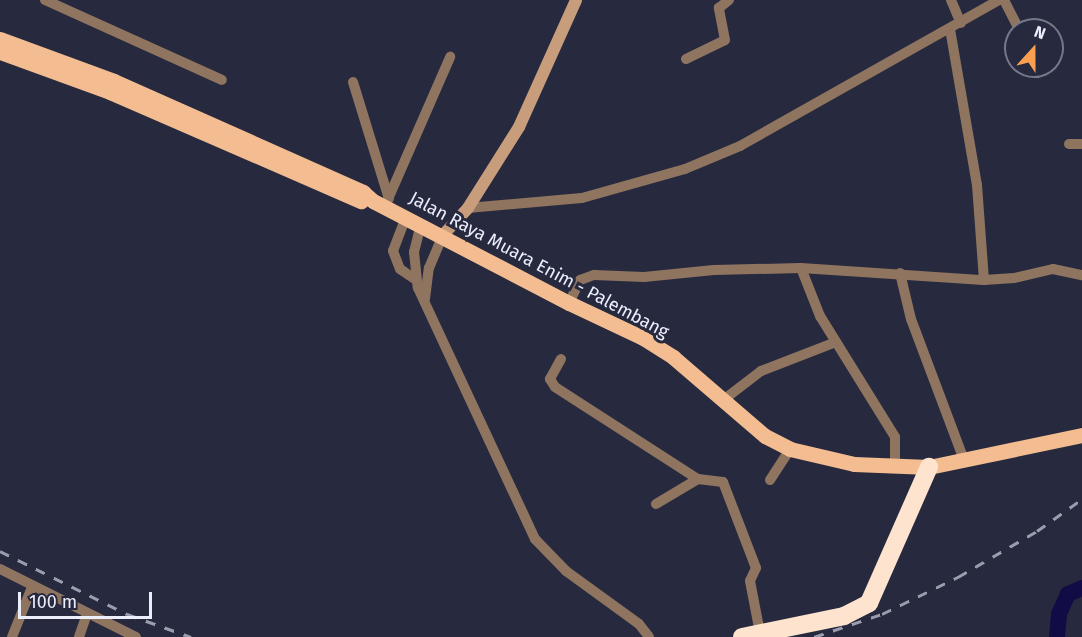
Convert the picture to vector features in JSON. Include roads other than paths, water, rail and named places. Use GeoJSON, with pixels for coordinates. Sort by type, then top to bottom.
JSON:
{"type":"FeatureCollection","features":[{"type":"Feature","properties":{"kind":"highway"},"geometry":{"type":"LineString","coordinates":[[742,637],[844,616],[869,603],[929,467]]}},
{"type":"Feature","properties":{"kind":"main road","name":"Jalan Raya Muara Enim - Palembang"},"geometry":{"type":"LineString","coordinates":[[0,39],[114,81],[342,181],[569,303],[643,338],[673,357],[765,436],[790,449],[854,464],[896,468],[929,467],[1082,435]]}},
{"type":"Feature","properties":{"kind":"main road","name":"Jalan Raya Muara Enim - Palembang"},"geometry":{"type":"LineString","coordinates":[[0,52],[110,92],[360,201],[382,202]]}},
{"type":"Feature","properties":{"kind":"street"},"geometry":{"type":"LineString","coordinates":[[45,0],[222,80]]}},
{"type":"Feature","properties":{"kind":"street"},"geometry":{"type":"LineString","coordinates":[[424,299],[429,268],[443,235],[468,208],[519,127],[576,0]]}},
{"type":"Feature","properties":{"kind":"street"},"geometry":{"type":"LineString","coordinates":[[686,59],[725,40],[718,8],[729,0]]}},
{"type":"Feature","properties":{"kind":"street"},"geometry":{"type":"LineString","coordinates":[[951,0],[960,23]]}},
{"type":"Feature","properties":{"kind":"street"},"geometry":{"type":"LineString","coordinates":[[468,208],[582,198],[684,169],[740,146],[999,0]]}},
{"type":"Feature","properties":{"kind":"street"},"geometry":{"type":"LineString","coordinates":[[1004,0],[1013,18]]}},
{"type":"Feature","properties":{"kind":"street"},"geometry":{"type":"LineString","coordinates":[[950,29],[977,185],[984,280]]}},
{"type":"Feature","properties":{"kind":"street"},"geometry":{"type":"LineString","coordinates":[[382,202],[450,57]]}},
{"type":"Feature","properties":{"kind":"street"},"geometry":{"type":"LineString","coordinates":[[353,82],[382,202]]}},
{"type":"Feature","properties":{"kind":"street"},"geometry":{"type":"LineString","coordinates":[[1069,144],[1082,144]]}},
{"type":"Feature","properties":{"kind":"street"},"geometry":{"type":"LineString","coordinates":[[406,217],[393,251],[400,269],[415,279]]}},
{"type":"Feature","properties":{"kind":"street"},"geometry":{"type":"LineString","coordinates":[[421,224],[414,252],[415,279],[502,475],[535,539],[559,566],[639,624],[649,637]]}},
{"type":"Feature","properties":{"kind":"street"},"geometry":{"type":"LineString","coordinates":[[569,303],[580,280],[594,275],[644,277],[714,270],[801,268],[984,280],[1014,278],[1053,269],[1082,274]]}},
{"type":"Feature","properties":{"kind":"street"},"geometry":{"type":"LineString","coordinates":[[801,268],[820,315],[895,437],[896,468]]}},
{"type":"Feature","properties":{"kind":"street"},"geometry":{"type":"LineString","coordinates":[[900,273],[911,320],[964,460]]}},
{"type":"Feature","properties":{"kind":"street"},"geometry":{"type":"LineString","coordinates":[[722,401],[762,371],[836,342]]}},
{"type":"Feature","properties":{"kind":"street"},"geometry":{"type":"LineString","coordinates":[[561,359],[551,384],[698,479],[723,482],[734,502],[756,568],[750,581],[760,633]]}},
{"type":"Feature","properties":{"kind":"street"},"geometry":{"type":"LineString","coordinates":[[770,480],[790,449]]}},
{"type":"Feature","properties":{"kind":"street"},"geometry":{"type":"LineString","coordinates":[[656,504],[698,479]]}},
{"type":"Feature","properties":{"kind":"street"},"geometry":{"type":"LineString","coordinates":[[0,569],[133,636]]}},
{"type":"Feature","properties":{"kind":"street"},"geometry":{"type":"LineString","coordinates":[[12,637],[32,586]]}},
{"type":"Feature","properties":{"kind":"street"},"geometry":{"type":"LineString","coordinates":[[79,637],[87,614]]}},
{"type":"Feature","properties":{"kind":"waterway"},"geometry":{"type":"LineString","coordinates":[[1057,637],[1059,614],[1068,594],[1082,588]]}},
{"type":"Feature","properties":{"kind":"railway"},"geometry":{"type":"LineString","coordinates":[[814,637],[882,614],[958,577],[1037,531],[1082,499]]}},
{"type":"Feature","properties":{"kind":"railway"},"geometry":{"type":"LineString","coordinates":[[0,551],[127,614],[191,637]]}}]}
